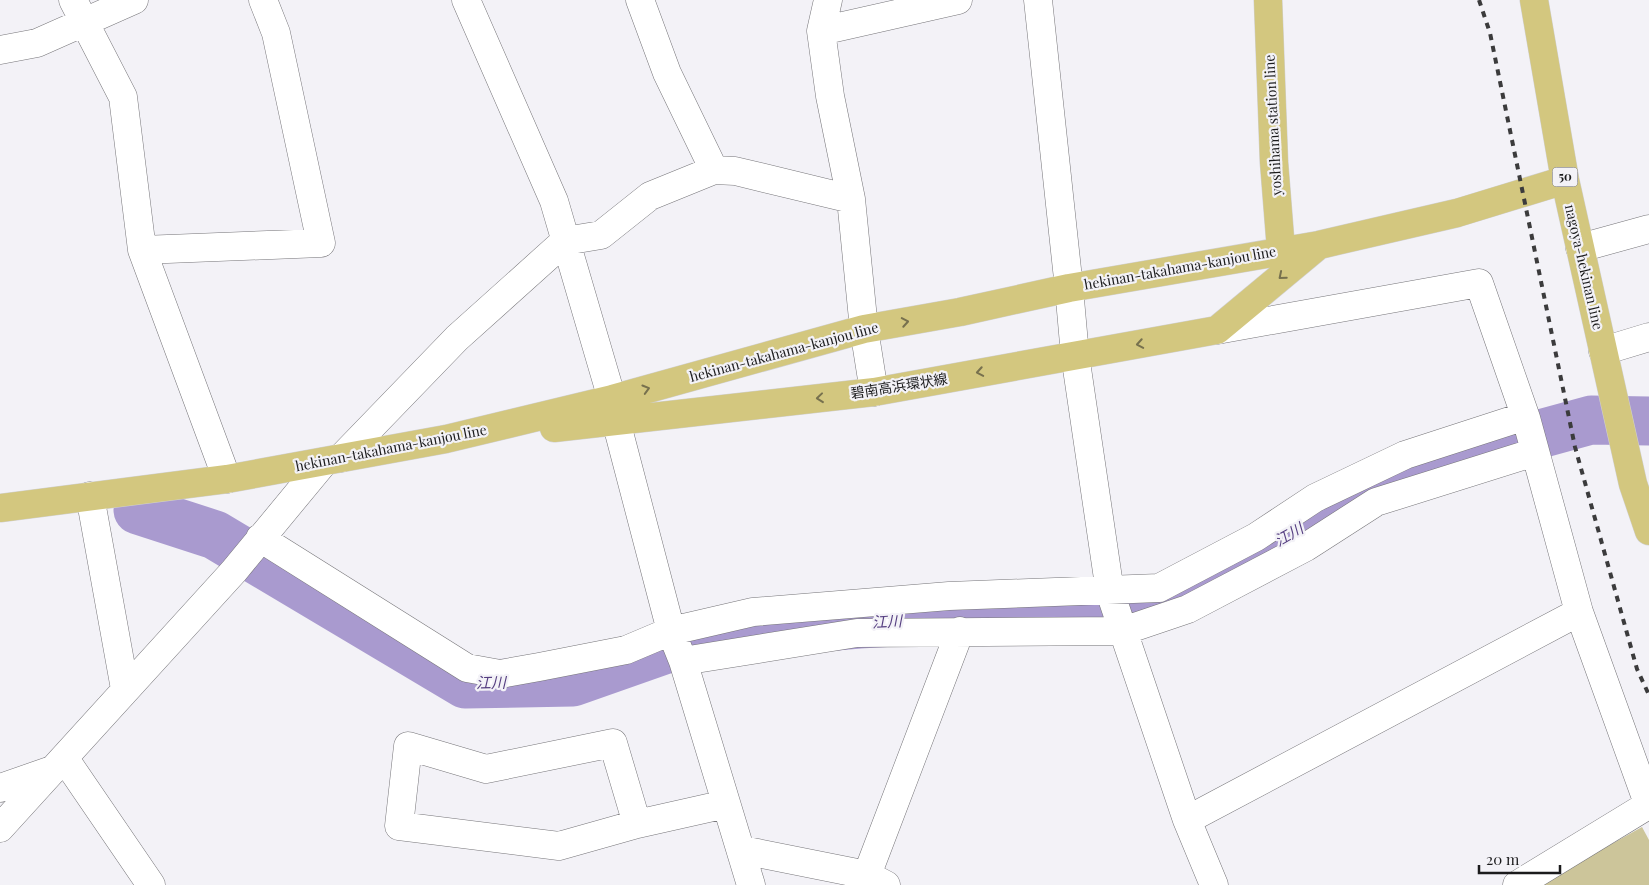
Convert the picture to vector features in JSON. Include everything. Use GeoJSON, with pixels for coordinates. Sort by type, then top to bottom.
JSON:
{"type":"FeatureCollection","features":[{"type":"Feature","properties":{"kind":"main road","name":"yoshihama station line"},"geometry":{"type":"LineString","coordinates":[[1268,0],[1274,162],[1281,250]]}},
{"type":"Feature","properties":{"kind":"main road","name":"nagoya-hekinan line"},"geometry":{"type":"LineString","coordinates":[[1534,0],[1565,180],[1633,484],[1649,532]]}},
{"type":"Feature","properties":{"kind":"main road","name":"hekinan-takahama-kanjou line"},"geometry":{"type":"LineString","coordinates":[[614,410],[864,329],[960,312],[1069,288],[1281,250],[1319,245],[1457,213],[1565,180]]}},
{"type":"Feature","properties":{"kind":"main road","name":"碧南高浜環状線"},"geometry":{"type":"LineString","coordinates":[[446,439],[614,410],[874,392],[1217,330],[1319,245]]}},
{"type":"Feature","properties":{"kind":"main road","name":"hekinan-takahama-kanjou line"},"geometry":{"type":"LineString","coordinates":[[0,508],[227,479],[446,439]]}},
{"type":"Feature","properties":{"kind":"street"},"geometry":{"type":"LineString","coordinates":[[0,50],[36,43],[79,11],[134,0]]}},
{"type":"Feature","properties":{"kind":"street"},"geometry":{"type":"LineString","coordinates":[[142,250],[320,243],[276,33],[263,0]]}},
{"type":"Feature","properties":{"kind":"street"},"geometry":{"type":"LineString","coordinates":[[466,0],[554,201],[614,410],[671,632],[682,659],[752,885]]}},
{"type":"Feature","properties":{"kind":"street"},"geometry":{"type":"LineString","coordinates":[[640,0],[667,73],[714,170]]}},
{"type":"Feature","properties":{"kind":"street"},"geometry":{"type":"LineString","coordinates":[[828,0],[821,31],[830,96],[851,199],[864,329],[874,392]]}},
{"type":"Feature","properties":{"kind":"street"},"geometry":{"type":"LineString","coordinates":[[821,31],[958,0]]}},
{"type":"Feature","properties":{"kind":"street"},"geometry":{"type":"LineString","coordinates":[[1038,0],[1069,288],[1074,355],[1110,591],[1187,820],[1214,885]]}},
{"type":"Feature","properties":{"kind":"street"},"geometry":{"type":"LineString","coordinates":[[79,11],[123,97],[142,250],[227,479]]}},
{"type":"Feature","properties":{"kind":"street"},"geometry":{"type":"LineString","coordinates":[[0,828],[60,764],[125,689],[234,571],[259,539],[332,460],[457,338],[565,241],[601,235],[650,196],[714,170],[735,171],[851,199]]}},
{"type":"Feature","properties":{"kind":"street"},"geometry":{"type":"LineString","coordinates":[[1580,248],[1649,229]]}},
{"type":"Feature","properties":{"kind":"street"},"geometry":{"type":"LineString","coordinates":[[1217,330],[1479,282],[1525,417],[1579,612],[1649,805],[1517,885]]}},
{"type":"Feature","properties":{"kind":"street"},"geometry":{"type":"LineString","coordinates":[[1603,352],[1649,337]]}},
{"type":"Feature","properties":{"kind":"street"},"geometry":{"type":"LineString","coordinates":[[259,539],[466,668],[500,674],[626,650],[671,632],[752,612],[949,596],[1160,588],[1256,536],[1315,498],[1405,455],[1525,417]]}},
{"type":"Feature","properties":{"kind":"street"},"geometry":{"type":"LineString","coordinates":[[682,659],[858,633],[1122,630],[1188,609],[1306,547],[1376,502],[1534,450]]}},
{"type":"Feature","properties":{"kind":"street"},"geometry":{"type":"LineString","coordinates":[[90,496],[125,689]]}},
{"type":"Feature","properties":{"kind":"street"},"geometry":{"type":"LineString","coordinates":[[1187,820],[1579,612]]}},
{"type":"Feature","properties":{"kind":"street"},"geometry":{"type":"LineString","coordinates":[[742,850],[871,882],[960,632]]}},
{"type":"Feature","properties":{"kind":"street"},"geometry":{"type":"LineString","coordinates":[[637,824],[613,743],[486,768],[408,746],[399,826],[559,846],[637,824],[726,804]]}},
{"type":"Feature","properties":{"kind":"street"},"geometry":{"type":"LineString","coordinates":[[0,788],[60,764]]}},
{"type":"Feature","properties":{"kind":"street"},"geometry":{"type":"LineString","coordinates":[[60,764],[151,885]]}},
{"type":"Feature","properties":{"kind":"shaded area"},"geometry":{"type":"Polygon","coordinates":[[[1649,404],[1649,442],[1596,435],[1555,438],[1550,415],[1594,407],[1649,404]]]}},
{"type":"Feature","properties":{"kind":"shaded area"},"geometry":{"type":"Polygon","coordinates":[[[1642,827],[1649,840],[1649,885],[1538,885],[1642,827]]]}},
{"type":"Feature","properties":{"kind":"waterway","name":"江川"},"geometry":{"type":"LineString","coordinates":[[138,510],[215,535],[465,684],[573,682],[698,638],[859,624],[1128,609],[1176,600],[1369,490],[1511,442],[1591,420],[1649,421]]}},
{"type":"Feature","properties":{"kind":"railway"},"geometry":{"type":"LineString","coordinates":[[1479,0],[1490,33],[1575,447],[1637,669],[1649,695]]}}]}
